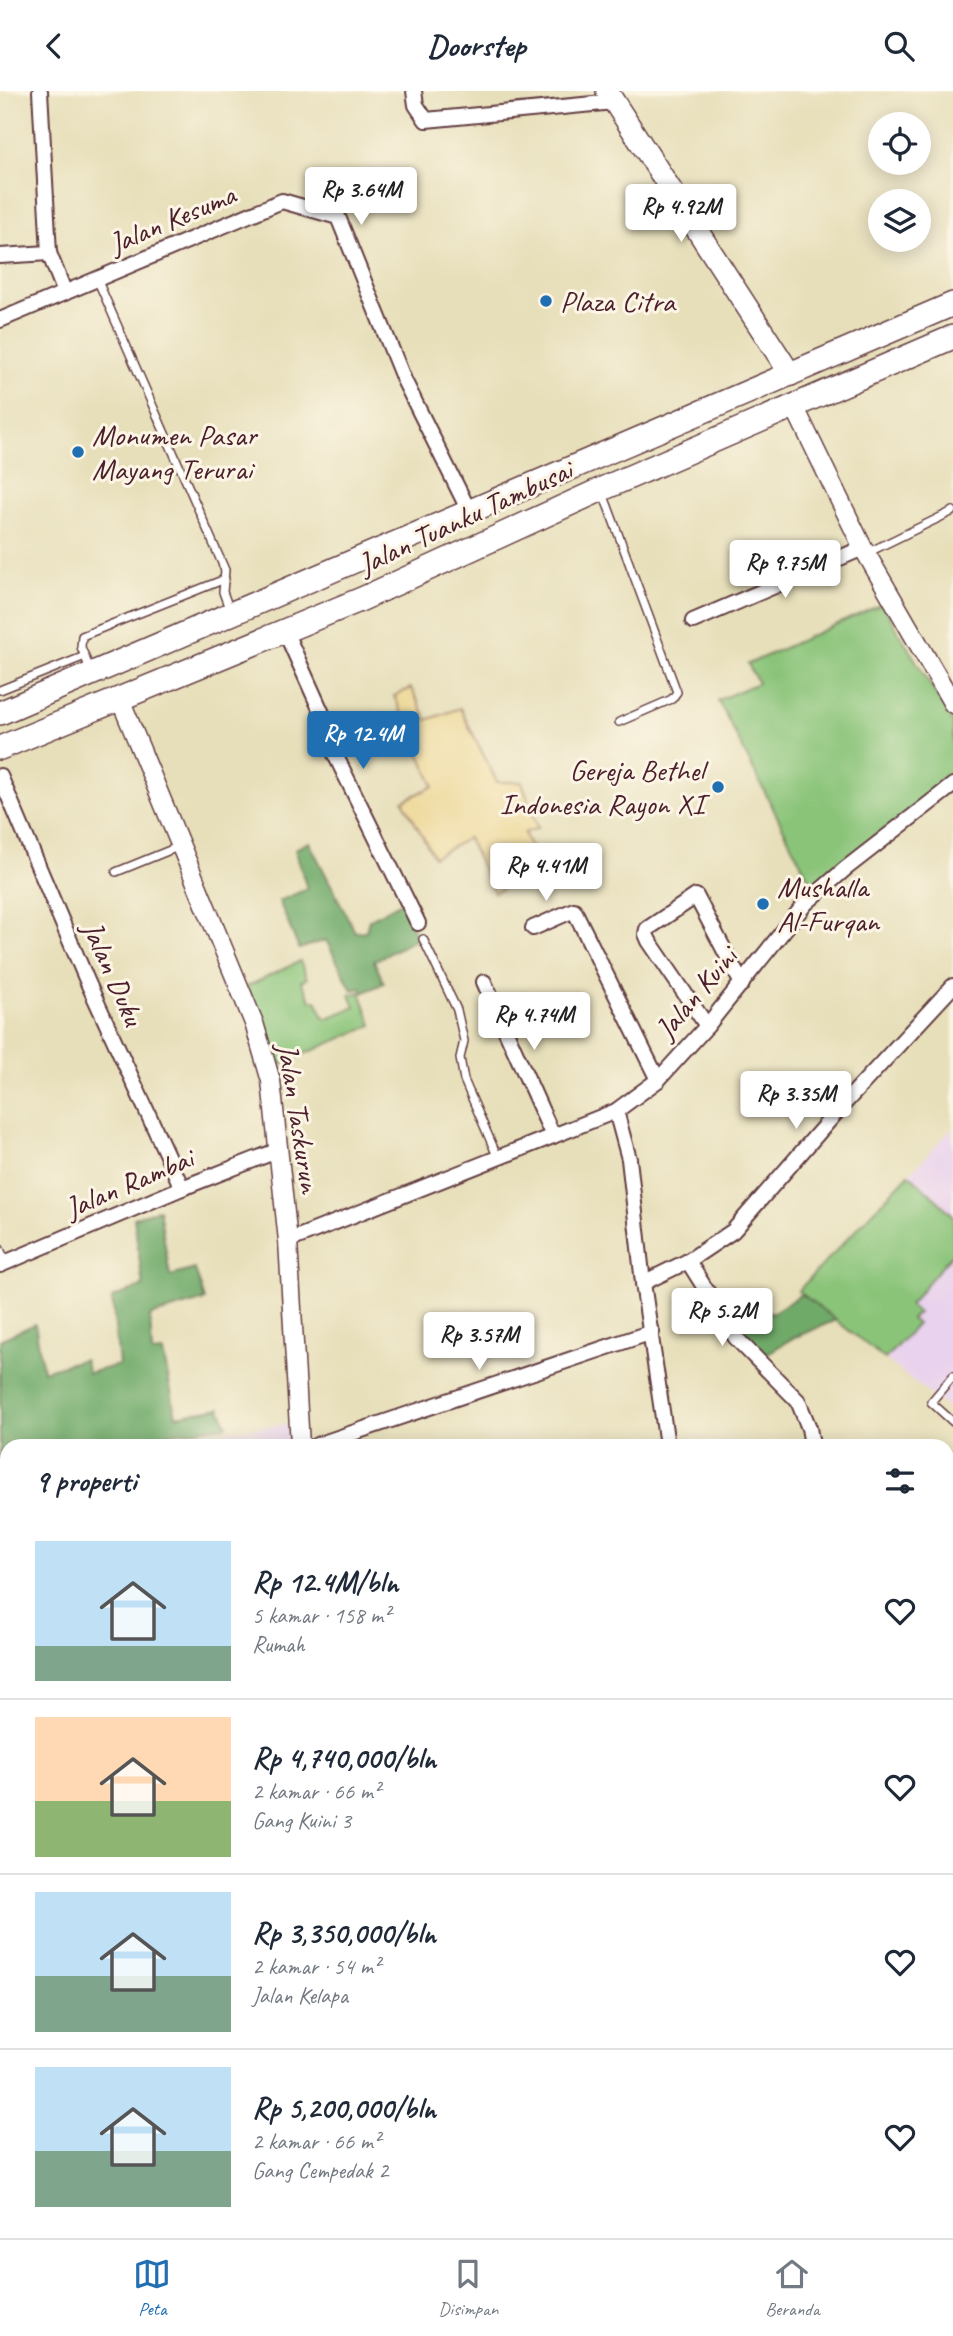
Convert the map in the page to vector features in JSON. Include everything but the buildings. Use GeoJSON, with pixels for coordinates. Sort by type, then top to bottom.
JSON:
{"type":"FeatureCollection","features":[{"type":"Feature","properties":{"kind":"main road"},"geometry":{"type":"LineString","coordinates":[[610,96],[791,375]]}},
{"type":"Feature","properties":{"kind":"main road","name":"Jalan Tuanku Tambusai"},"geometry":{"type":"LineString","coordinates":[[0,713],[88,665],[231,615],[953,304]]}},
{"type":"Feature","properties":{"kind":"main road","name":"Jalan Tuanku Tambusai"},"geometry":{"type":"LineString","coordinates":[[0,748],[362,599],[602,489],[953,337]]}},
{"type":"Feature","properties":{"kind":"street"},"geometry":{"type":"LineString","coordinates":[[40,91],[49,253],[65,293]]}},
{"type":"Feature","properties":{"kind":"street"},"geometry":{"type":"LineString","coordinates":[[414,91],[416,105],[426,120],[610,96]]}},
{"type":"Feature","properties":{"kind":"street","name":"Jalan Kesuma"},"geometry":{"type":"LineString","coordinates":[[0,320],[282,201],[338,217],[404,380],[470,513]]}},
{"type":"Feature","properties":{"kind":"street"},"geometry":{"type":"LineString","coordinates":[[0,256],[49,253]]}},
{"type":"Feature","properties":{"kind":"street"},"geometry":{"type":"LineString","coordinates":[[794,406],[865,551],[952,701]]}},
{"type":"Feature","properties":{"kind":"street"},"geometry":{"type":"LineString","coordinates":[[693,621],[865,551]]}},
{"type":"Feature","properties":{"kind":"street"},"geometry":{"type":"LineString","coordinates":[[285,631],[325,720],[323,730],[418,923]]}},
{"type":"Feature","properties":{"kind":"street","name":"Jalan Taskurun"},"geometry":{"type":"LineString","coordinates":[[120,699],[254,1023],[271,1081],[288,1241],[300,1439]]}},
{"type":"Feature","properties":{"kind":"street","name":"Jalan Duku"},"geometry":{"type":"LineString","coordinates":[[0,776],[88,983],[182,1188]]}},
{"type":"Feature","properties":{"kind":"street","name":"Jalan Kuini"},"geometry":{"type":"LineString","coordinates":[[288,1241],[616,1111],[658,1080],[707,1026],[805,904],[845,869],[953,785]]}},
{"type":"Feature","properties":{"kind":"street"},"geometry":{"type":"LineString","coordinates":[[707,1026],[649,941],[647,929],[696,896],[742,984]]}},
{"type":"Feature","properties":{"kind":"street"},"geometry":{"type":"LineString","coordinates":[[533,928],[574,910],[658,1080]]}},
{"type":"Feature","properties":{"kind":"street"},"geometry":{"type":"LineString","coordinates":[[484,982],[553,1136]]}},
{"type":"Feature","properties":{"kind":"street"},"geometry":{"type":"LineString","coordinates":[[643,1283],[688,1261],[733,1231],[839,1108],[953,986]]}},
{"type":"Feature","properties":{"kind":"street"},"geometry":{"type":"LineString","coordinates":[[616,1111],[629,1159],[643,1283],[666,1439]]}},
{"type":"Feature","properties":{"kind":"street","name":"Jalan Rambai"},"geometry":{"type":"LineString","coordinates":[[2,1259],[279,1150]]}},
{"type":"Feature","properties":{"kind":"street"},"geometry":{"type":"LineString","coordinates":[[688,1261],[736,1338],[798,1401],[811,1439]]}},
{"type":"Feature","properties":{"kind":"street"},"geometry":{"type":"LineString","coordinates":[[335,1439],[652,1332]]}},
{"type":"Feature","properties":{"kind":"lane"},"geometry":{"type":"LineString","coordinates":[[97,279],[225,570],[223,592],[231,615]]}},
{"type":"Feature","properties":{"kind":"lane"},"geometry":{"type":"LineString","coordinates":[[602,489],[677,692],[672,699],[619,722]]}},
{"type":"Feature","properties":{"kind":"lane"},"geometry":{"type":"LineString","coordinates":[[865,551],[953,511]]}},
{"type":"Feature","properties":{"kind":"lane"},"geometry":{"type":"LineString","coordinates":[[0,690],[88,665],[81,646],[82,636],[225,579]]}},
{"type":"Feature","properties":{"kind":"lane"},"geometry":{"type":"LineString","coordinates":[[116,872],[181,846]]}},
{"type":"Feature","properties":{"kind":"lane"},"geometry":{"type":"LineString","coordinates":[[423,939],[457,1010],[464,1041],[460,1058],[464,1080],[498,1159]]}},
{"type":"Feature","properties":{"kind":"lane"},"geometry":{"type":"LineString","coordinates":[[953,1376],[931,1402],[953,1422]]}},
{"type":"Feature","properties":{"kind":"shaded area"},"geometry":{"type":"Polygon","coordinates":[[[953,1128],[953,1412],[798,1291],[953,1128]]]}},
{"type":"Feature","properties":{"kind":"shaded area"},"geometry":{"type":"Polygon","coordinates":[[[287,1424],[288,1439],[160,1439],[287,1424]]]}},
{"type":"Feature","properties":{"kind":"green space"},"geometry":{"type":"Polygon","coordinates":[[[882,604],[953,723],[953,781],[812,885],[718,700],[758,683],[748,664],[882,604]]]}},
{"type":"Feature","properties":{"kind":"green space"},"geometry":{"type":"Polygon","coordinates":[[[309,842],[355,932],[366,931],[369,920],[403,901],[416,939],[374,961],[384,983],[363,993],[361,988],[352,990],[326,940],[299,949],[279,901],[307,889],[295,849],[309,842]]]}},
{"type":"Feature","properties":{"kind":"green space"},"geometry":{"type":"Polygon","coordinates":[[[300,961],[307,979],[301,981],[311,1001],[316,1000],[325,1019],[355,1007],[350,995],[360,992],[372,1025],[277,1066],[246,987],[300,961]]]}},
{"type":"Feature","properties":{"kind":"green space"},"geometry":{"type":"Polygon","coordinates":[[[909,1174],[953,1215],[953,1253],[909,1305],[918,1313],[911,1319],[917,1324],[885,1359],[798,1291],[909,1174]]]}},
{"type":"Feature","properties":{"kind":"green space"},"geometry":{"type":"Polygon","coordinates":[[[159,1209],[170,1276],[195,1269],[205,1300],[150,1316],[152,1353],[163,1352],[176,1416],[220,1408],[227,1426],[130,1439],[0,1439],[0,1340],[35,1324],[43,1371],[84,1359],[88,1373],[119,1365],[112,1298],[143,1286],[134,1218],[159,1209]]]}},
{"type":"Feature","properties":{"kind":"green space"},"geometry":{"type":"Polygon","coordinates":[[[802,1294],[836,1320],[793,1338],[763,1356],[733,1319],[750,1305],[753,1309],[757,1306],[772,1313],[802,1294]]]}},
{"type":"Feature","properties":{"kind":"sand"},"geometry":{"type":"Polygon","coordinates":[[[411,688],[427,720],[460,708],[497,782],[522,782],[538,828],[524,833],[542,869],[494,893],[468,838],[434,857],[403,801],[434,786],[394,696],[411,688]]]}},
{"type":"Feature","properties":{"kind":"place","name":"Plaza Citra"},"geometry":{"type":"Point","coordinates":[546,301]}},
{"type":"Feature","properties":{"kind":"place","name":"Monumen Pasar Mayang Terurai"},"geometry":{"type":"Point","coordinates":[78,452]}},
{"type":"Feature","properties":{"kind":"place","name":"Gereja Bethel Indonesia Rayon XI"},"geometry":{"type":"Point","coordinates":[718,787]}},
{"type":"Feature","properties":{"kind":"place","name":"Mushalla Al-Furqan"},"geometry":{"type":"Point","coordinates":[763,904]}}]}
